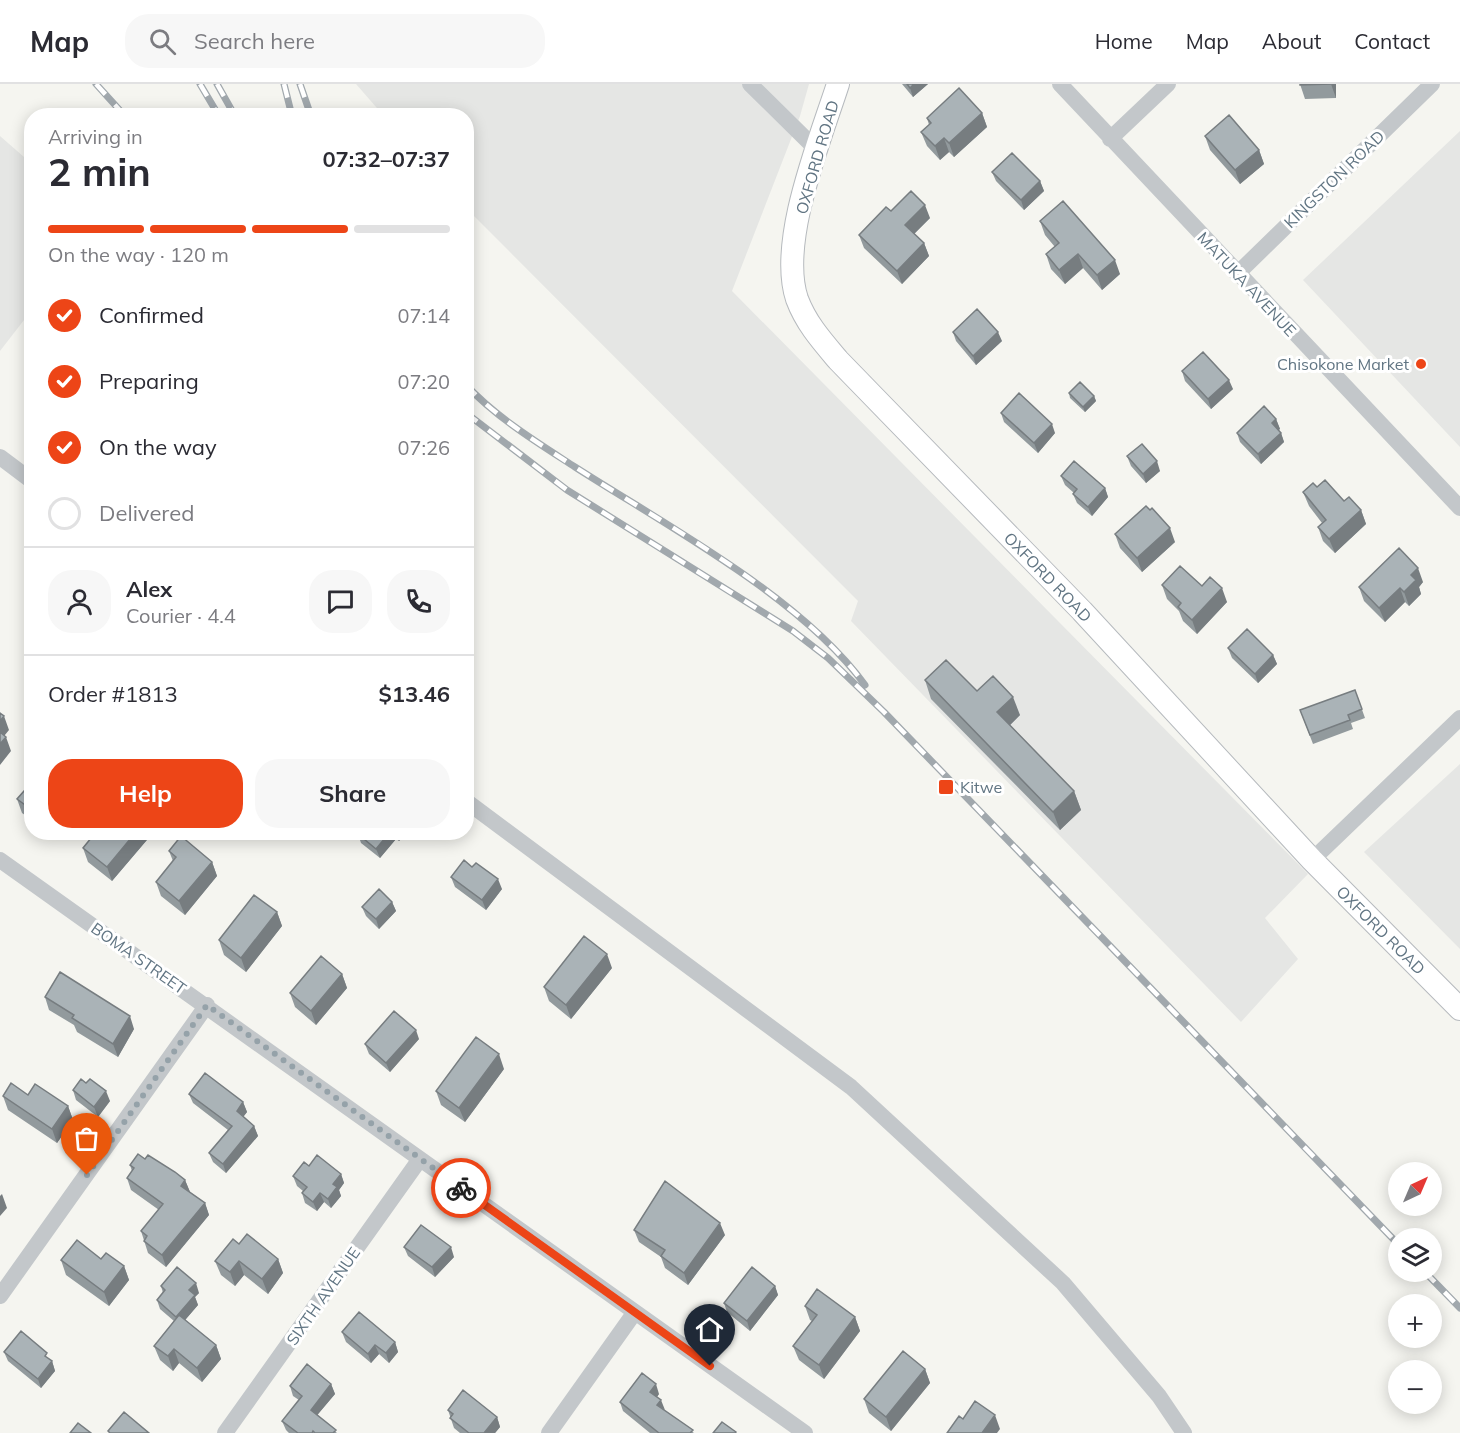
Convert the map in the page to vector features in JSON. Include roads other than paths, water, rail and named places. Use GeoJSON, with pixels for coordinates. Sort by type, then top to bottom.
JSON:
{"type":"FeatureCollection","features":[{"type":"Feature","properties":{"kind":"main road","name":"OXFORD ROAD"},"geometry":{"type":"LineString","coordinates":[[838,84],[797,224],[791,265],[797,298],[811,329],[837,360],[1082,612],[1312,860],[1460,1010]]}},
{"type":"Feature","properties":{"kind":"street"},"geometry":{"type":"LineString","coordinates":[[750,84],[817,150]]}},
{"type":"Feature","properties":{"kind":"street","name":"MATUKA AVENUE"},"geometry":{"type":"LineString","coordinates":[[1060,84],[1460,508]]}},
{"type":"Feature","properties":{"kind":"street"},"geometry":{"type":"LineString","coordinates":[[1110,139],[1168,84]]}},
{"type":"Feature","properties":{"kind":"street","name":"KINGSTON ROAD"},"geometry":{"type":"LineString","coordinates":[[1237,274],[1432,84]]}},
{"type":"Feature","properties":{"kind":"street"},"geometry":{"type":"LineString","coordinates":[[0,458],[24,475]]}},
{"type":"Feature","properties":{"kind":"street"},"geometry":{"type":"LineString","coordinates":[[1312,860],[1460,718]]}},
{"type":"Feature","properties":{"kind":"street"},"geometry":{"type":"LineString","coordinates":[[474,807],[851,1087],[1063,1283],[1159,1396],[1184,1433]]}},
{"type":"Feature","properties":{"kind":"street","name":"BOMA STREET"},"geometry":{"type":"LineString","coordinates":[[0,860],[207,1005],[805,1433]]}},
{"type":"Feature","properties":{"kind":"street"},"geometry":{"type":"LineString","coordinates":[[0,1296],[207,1005]]}},
{"type":"Feature","properties":{"kind":"street","name":"SIXTH AVENUE"},"geometry":{"type":"LineString","coordinates":[[225,1433],[420,1159]]}},
{"type":"Feature","properties":{"kind":"street"},"geometry":{"type":"LineString","coordinates":[[549,1433],[635,1312]]}},
{"type":"Feature","properties":{"kind":"railway"},"geometry":{"type":"LineString","coordinates":[[96,84],[118,108]]}},
{"type":"Feature","properties":{"kind":"railway"},"geometry":{"type":"LineString","coordinates":[[200,84],[214,108]]}},
{"type":"Feature","properties":{"kind":"railway"},"geometry":{"type":"LineString","coordinates":[[217,84],[230,108]]}},
{"type":"Feature","properties":{"kind":"railway"},"geometry":{"type":"LineString","coordinates":[[284,84],[290,108]]}},
{"type":"Feature","properties":{"kind":"railway"},"geometry":{"type":"LineString","coordinates":[[300,84],[308,108]]}},
{"type":"Feature","properties":{"kind":"railway"},"geometry":{"type":"LineString","coordinates":[[474,393],[532,439],[690,539],[769,593],[806,622],[838,653],[865,685]]}},
{"type":"Feature","properties":{"kind":"railway"},"geometry":{"type":"LineString","coordinates":[[474,419],[567,490],[793,631],[828,658],[884,712],[1388,1234]]}},
{"type":"Feature","properties":{"kind":"railway"},"geometry":{"type":"LineString","coordinates":[[1435,1282],[1460,1308]]}},
{"type":"Feature","properties":{"kind":"place","name":"Chisokone Market"},"geometry":{"type":"Point","coordinates":[1421,364]}},
{"type":"Feature","properties":{"kind":"place","name":"Kitwe"},"geometry":{"type":"Point","coordinates":[946,787]}}]}
